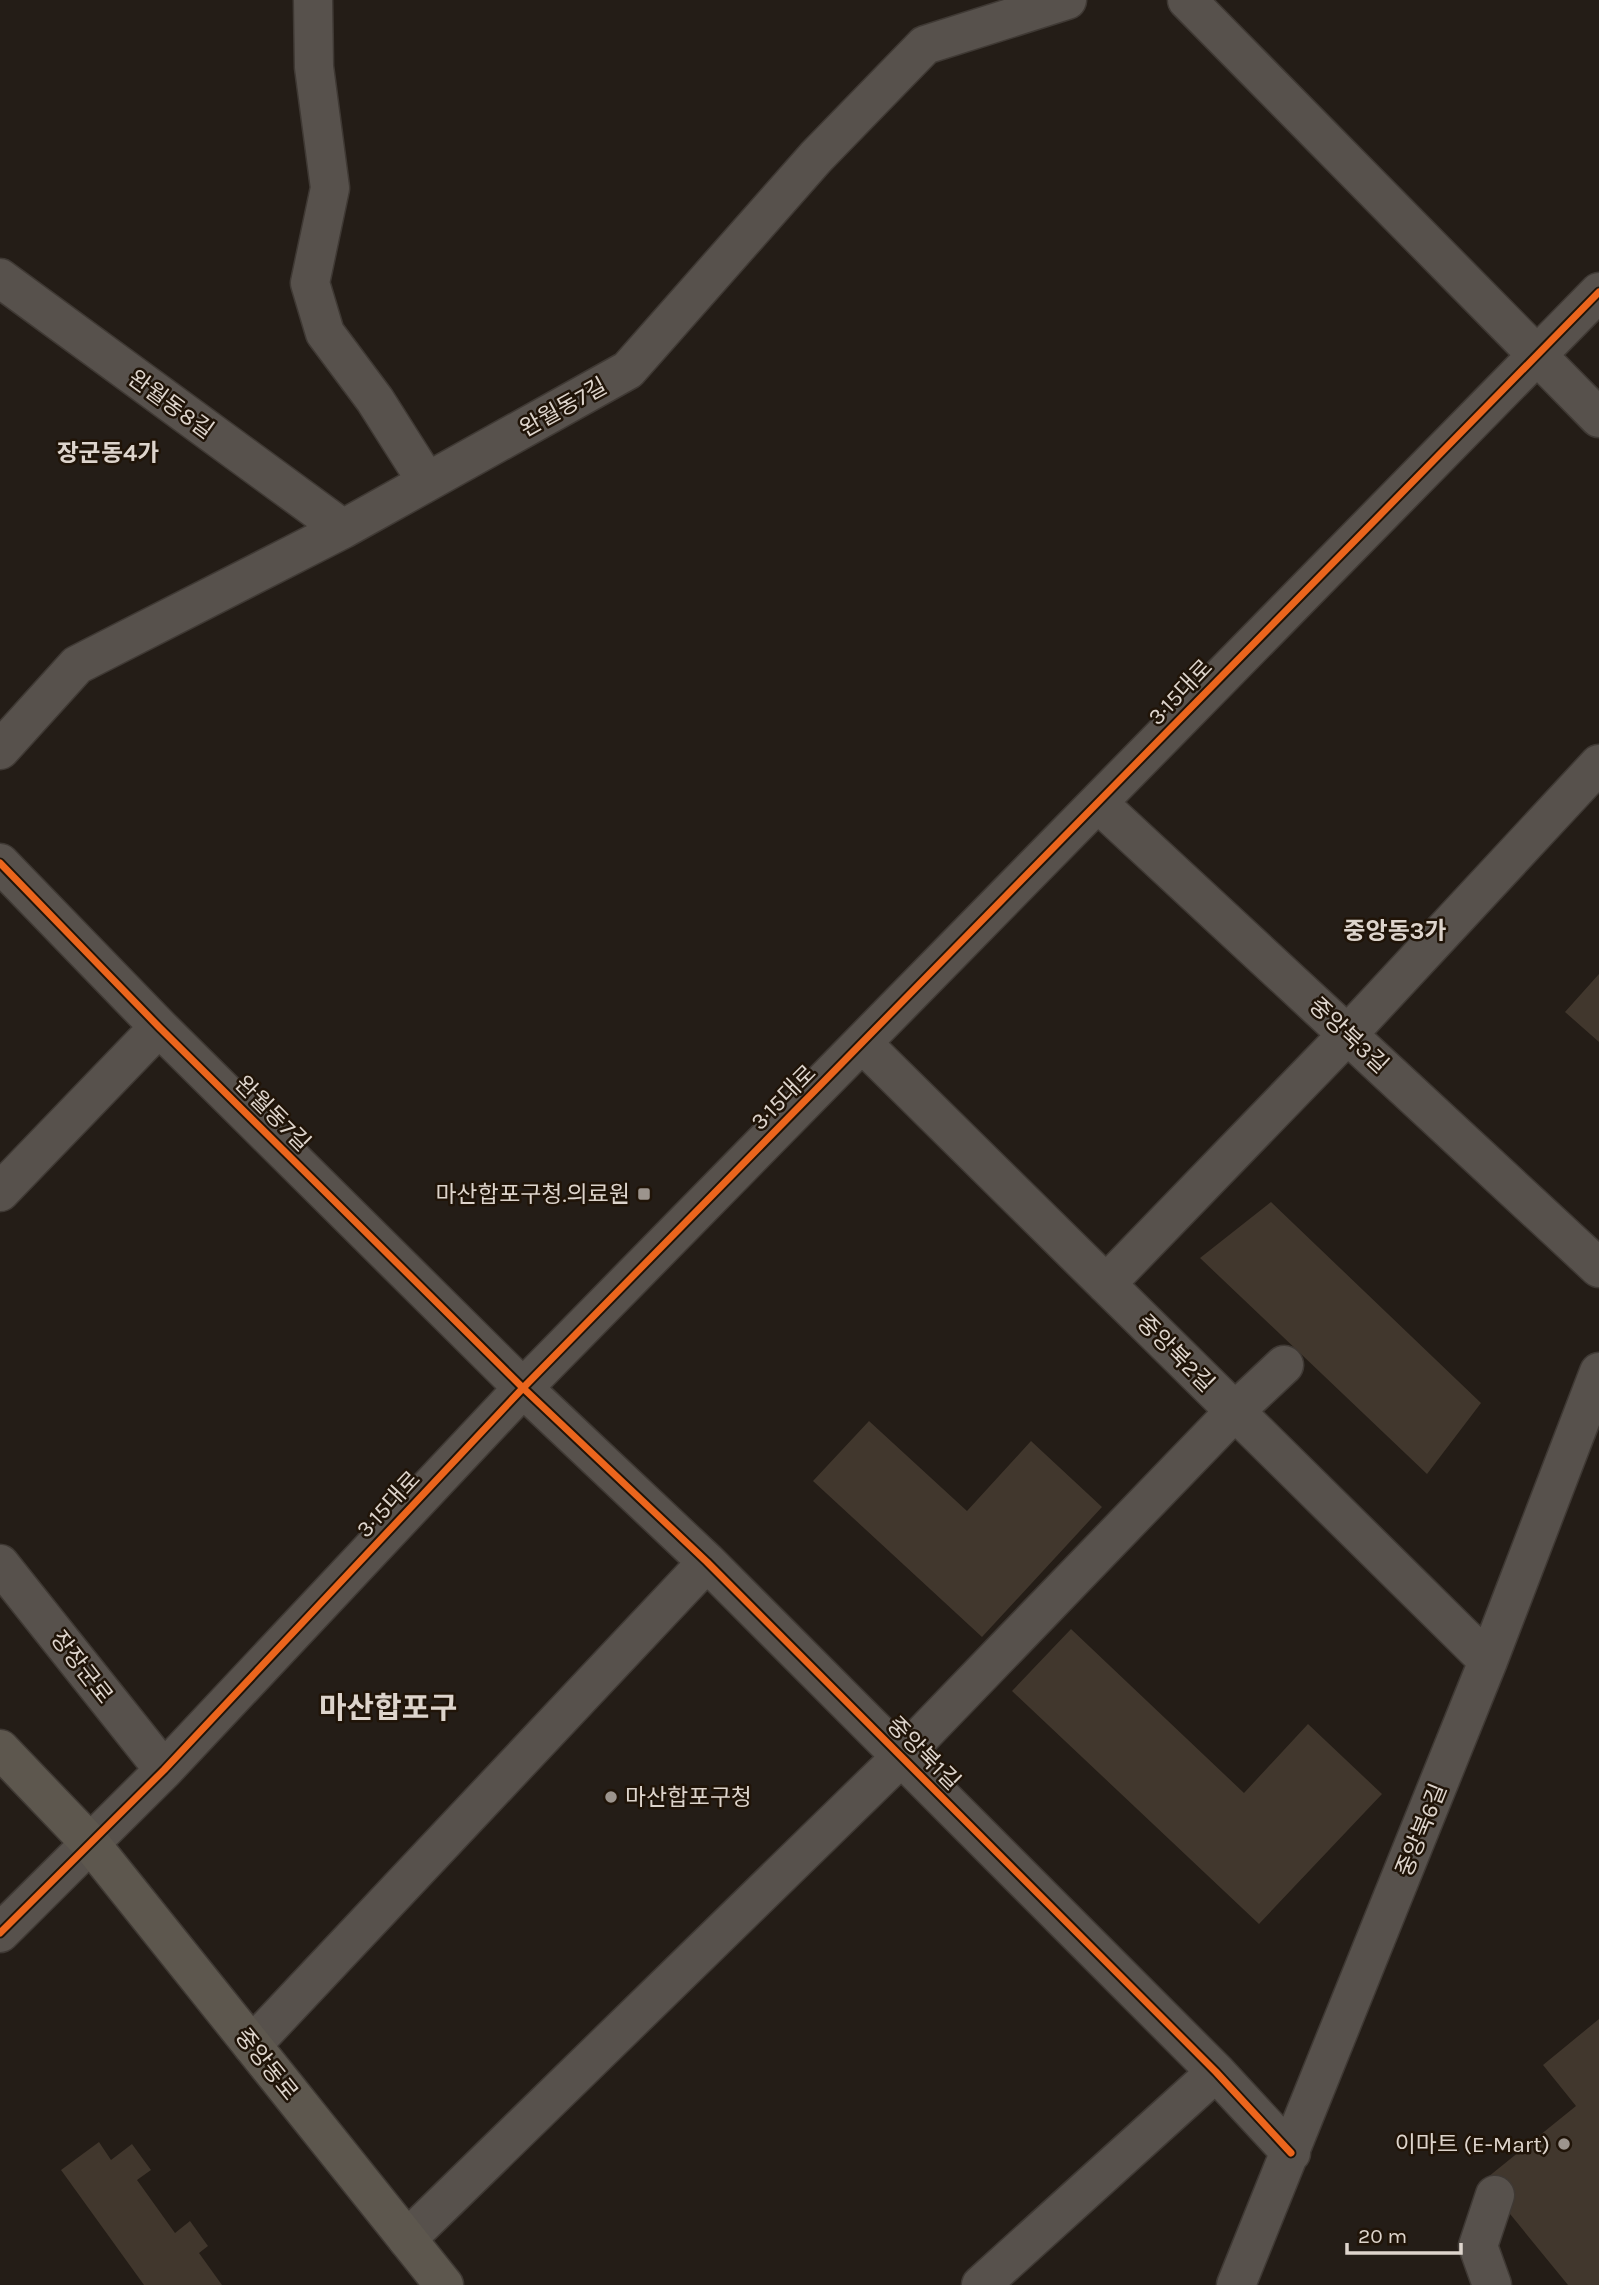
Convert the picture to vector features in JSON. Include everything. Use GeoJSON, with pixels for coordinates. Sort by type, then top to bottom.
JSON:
{"type":"FeatureCollection","features":[{"type":"Feature","properties":{"kind":"main road","name":"중앙동로"},"geometry":{"type":"LineString","coordinates":[[0,1749],[91,1844],[444,2285]]}},
{"type":"Feature","properties":{"kind":"street"},"geometry":{"type":"LineString","coordinates":[[313,0],[314,67],[330,188],[310,283],[325,333],[375,400],[427,482]]}},
{"type":"Feature","properties":{"kind":"street","name":"완월동7길"},"geometry":{"type":"LineString","coordinates":[[0,750],[78,665],[343,530],[628,370],[817,157],[925,45],[1067,0]]}},
{"type":"Feature","properties":{"kind":"street"},"geometry":{"type":"LineString","coordinates":[[1187,0],[1599,418]]}},
{"type":"Feature","properties":{"kind":"street","name":"완월동8길"},"geometry":{"type":"LineString","coordinates":[[0,278],[343,530]]}},
{"type":"Feature","properties":{"kind":"street","name":"3·15대로"},"geometry":{"type":"LineString","coordinates":[[0,1933],[164,1770],[523,1388],[1599,292]]}},
{"type":"Feature","properties":{"kind":"street"},"geometry":{"type":"LineString","coordinates":[[1106,1284],[1348,1034],[1599,764]]}},
{"type":"Feature","properties":{"kind":"street","name":"중앙북3길"},"geometry":{"type":"LineString","coordinates":[[1098,803],[1599,1268]]}},
{"type":"Feature","properties":{"kind":"street","name":"완월동7길"},"geometry":{"type":"LineString","coordinates":[[0,863],[159,1027],[523,1388]]}},
{"type":"Feature","properties":{"kind":"street"},"geometry":{"type":"LineString","coordinates":[[0,1192],[159,1027]]}},
{"type":"Feature","properties":{"kind":"street","name":"중앙북2길"},"geometry":{"type":"LineString","coordinates":[[863,1044],[1488,1661]]}},
{"type":"Feature","properties":{"kind":"street"},"geometry":{"type":"LineString","coordinates":[[407,2239],[901,1757],[1235,1411],[1284,1365]]}},
{"type":"Feature","properties":{"kind":"street","name":"중앙북6길"},"geometry":{"type":"LineString","coordinates":[[1236,2285],[1488,1661],[1599,1372]]}},
{"type":"Feature","properties":{"kind":"street","name":"중앙북1길"},"geometry":{"type":"LineString","coordinates":[[523,1388],[707,1562],[1216,2071],[1291,2153]]}},
{"type":"Feature","properties":{"kind":"street"},"geometry":{"type":"LineString","coordinates":[[252,2045],[707,1562]]}},
{"type":"Feature","properties":{"kind":"street","name":"장장군로"},"geometry":{"type":"LineString","coordinates":[[0,1564],[164,1770]]}},
{"type":"Feature","properties":{"kind":"street"},"geometry":{"type":"LineString","coordinates":[[981,2285],[1216,2071]]}},
{"type":"Feature","properties":{"kind":"street"},"geometry":{"type":"LineString","coordinates":[[1492,2285],[1478,2246],[1495,2195]]}},
{"type":"Feature","properties":{"kind":"building"},"geometry":{"type":"Polygon","coordinates":[[[1599,974],[1599,1042],[1565,1012],[1599,974]]]}},
{"type":"Feature","properties":{"kind":"building"},"geometry":{"type":"Polygon","coordinates":[[[1271,1202],[1481,1403],[1427,1474],[1200,1258],[1271,1202]]]}},
{"type":"Feature","properties":{"kind":"building"},"geometry":{"type":"Polygon","coordinates":[[[869,1421],[967,1511],[1031,1441],[1102,1507],[982,1637],[813,1481],[869,1421]]]}},
{"type":"Feature","properties":{"kind":"building"},"geometry":{"type":"Polygon","coordinates":[[[1071,1629],[1244,1793],[1308,1724],[1382,1794],[1259,1924],[1012,1691],[1071,1629]]]}},
{"type":"Feature","properties":{"kind":"building","name":"이마트 (E-Mart)"},"geometry":{"type":"Polygon","coordinates":[[[1599,2019],[1599,2285],[1568,2285],[1483,2181],[1576,2106],[1543,2065],[1599,2019]]]}},
{"type":"Feature","properties":{"kind":"building"},"geometry":{"type":"Polygon","coordinates":[[[99,2142],[111,2160],[132,2144],[151,2170],[137,2180],[175,2233],[190,2221],[208,2246],[199,2253],[222,2285],[144,2285],[61,2170],[99,2142]]]}},
{"type":"Feature","properties":{"kind":"cycle path"},"geometry":{"type":"LineString","coordinates":[[0,1933],[164,1770],[523,1388],[1599,292]]}},
{"type":"Feature","properties":{"kind":"cycle path"},"geometry":{"type":"LineString","coordinates":[[0,863],[159,1027],[523,1388],[707,1562],[1216,2072],[1291,2153]]}},
{"type":"Feature","properties":{"kind":"place","name":"마산합포구청.의료원"},"geometry":{"type":"Point","coordinates":[644,1194]}},
{"type":"Feature","properties":{"kind":"place","name":"마산합포구청"},"geometry":{"type":"Point","coordinates":[611,1797]}},
{"type":"Feature","properties":{"kind":"place","name":"이마트 (E-Mart)"},"geometry":{"type":"Point","coordinates":[1564,2144]}},
{"type":"Feature","properties":{"kind":"district","name":"장군동4가"},"geometry":{"type":"Point","coordinates":[108,453]}},
{"type":"Feature","properties":{"kind":"district","name":"중앙동3가"},"geometry":{"type":"Point","coordinates":[1395,931]}},
{"type":"Feature","properties":{"kind":"district","name":"마산합포구"},"geometry":{"type":"Point","coordinates":[388,1708]}}]}
